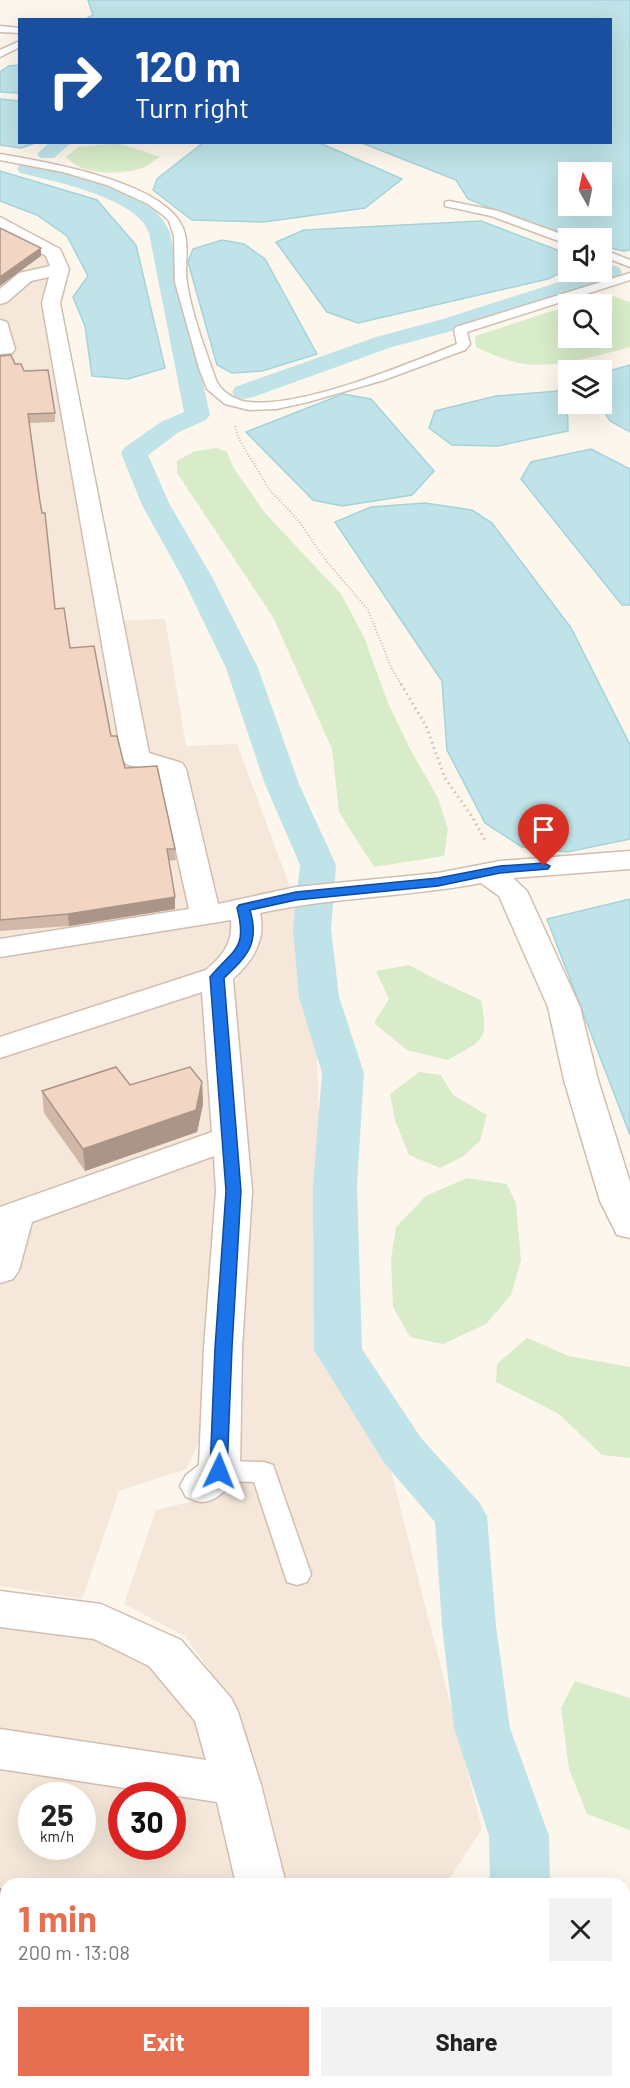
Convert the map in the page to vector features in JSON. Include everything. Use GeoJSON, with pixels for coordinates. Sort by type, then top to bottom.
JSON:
{"type":"FeatureCollection","features":[{"type":"Feature","properties":{"kind":"street"},"geometry":{"type":"LineString","coordinates":[[0,222],[54,252],[60,269],[51,303],[136,758],[172,769],[206,916]]}},
{"type":"Feature","properties":{"kind":"street"},"geometry":{"type":"LineString","coordinates":[[0,243],[29,237]]}},
{"type":"Feature","properties":{"kind":"street"},"geometry":{"type":"LineString","coordinates":[[0,298],[25,277],[60,269]]}},
{"type":"Feature","properties":{"kind":"street"},"geometry":{"type":"LineString","coordinates":[[0,326],[5,349]]}},
{"type":"Feature","properties":{"kind":"street"},"geometry":{"type":"LineString","coordinates":[[0,940],[206,916],[296,896],[438,882],[493,871],[630,860]]}},
{"type":"Feature","properties":{"kind":"street"},"geometry":{"type":"LineString","coordinates":[[493,871],[512,891],[564,1006],[584,1091],[618,1201],[630,1226]]}},
{"type":"Feature","properties":{"kind":"street"},"geometry":{"type":"LineString","coordinates":[[0,1048],[217,977],[240,956],[249,928],[243,908]]}},
{"type":"Feature","properties":{"kind":"street"},"geometry":{"type":"LineString","coordinates":[[210,1479],[224,1348],[234,1191],[217,977]]}},
{"type":"Feature","properties":{"kind":"street"},"geometry":{"type":"LineString","coordinates":[[0,1270],[8,1218],[230,1138]]}},
{"type":"Feature","properties":{"kind":"street"},"geometry":{"type":"LineString","coordinates":[[0,1610],[101,1622],[165,1653],[215,1712],[237,1785],[260,1878]]}},
{"type":"Feature","properties":{"kind":"street"},"geometry":{"type":"LineString","coordinates":[[0,1749],[237,1785]]}},
{"type":"Feature","properties":{"kind":"lane"},"geometry":{"type":"LineString","coordinates":[[0,29],[18,31]]}},
{"type":"Feature","properties":{"kind":"lane"},"geometry":{"type":"LineString","coordinates":[[0,54],[18,44]]}},
{"type":"Feature","properties":{"kind":"lane"},"geometry":{"type":"LineString","coordinates":[[0,157],[100,179],[137,195],[167,213],[178,227],[181,245],[181,281],[212,386],[231,402],[246,407],[302,399],[383,378],[461,347],[464,344],[460,330],[630,276]]}},
{"type":"Feature","properties":{"kind":"lane"},"geometry":{"type":"LineString","coordinates":[[449,204],[492,213],[558,237]]}},
{"type":"Feature","properties":{"kind":"lane"},"geometry":{"type":"LineString","coordinates":[[612,253],[630,250]]}},
{"type":"Feature","properties":{"kind":"lane"},"geometry":{"type":"LineString","coordinates":[[612,256],[630,264]]}},
{"type":"Feature","properties":{"kind":"lane"},"geometry":{"type":"LineString","coordinates":[[210,1479],[264,1472],[297,1574]]}},
{"type":"Feature","properties":{"kind":"path"},"geometry":{"type":"LineString","coordinates":[[246,407],[234,422],[238,437],[269,489],[298,520],[324,558],[368,610],[391,667],[426,726],[445,778],[473,818],[493,871]]}},
{"type":"Feature","properties":{"kind":"shaded area"},"geometry":{"type":"Polygon","coordinates":[[[0,227],[45,253],[52,275],[43,304],[59,407],[102,621],[165,619],[186,746],[237,744],[290,887],[220,909],[0,944],[0,227]]]}},
{"type":"Feature","properties":{"kind":"shaded area"},"geometry":{"type":"Polygon","coordinates":[[[308,903],[315,1014],[329,1365],[386,1451],[482,1829],[450,1878],[274,1878],[231,1700],[185,1636],[124,1604],[156,1510],[206,1498],[241,1142],[235,982],[260,943],[257,913],[308,903]]]}},
{"type":"Feature","properties":{"kind":"shaded area"},"geometry":{"type":"Polygon","coordinates":[[[232,915],[226,953],[207,970],[0,1039],[0,957],[232,915]]]}},
{"type":"Feature","properties":{"kind":"shaded area"},"geometry":{"type":"Polygon","coordinates":[[[203,984],[224,1189],[201,1438],[186,1469],[119,1491],[82,1599],[0,1586],[0,1054],[203,984]]]}},
{"type":"Feature","properties":{"kind":"shaded area"},"geometry":{"type":"Polygon","coordinates":[[[0,1621],[87,1633],[141,1661],[202,1715],[241,1878],[0,1878],[0,1621]]]}},
{"type":"Feature","properties":{"kind":"green space"},"geometry":{"type":"Polygon","coordinates":[[[121,144],[160,157],[147,166],[130,171],[100,172],[81,167],[66,157],[78,147],[121,144]]]}},
{"type":"Feature","properties":{"kind":"green space"},"geometry":{"type":"Polygon","coordinates":[[[612,296],[630,302],[630,347],[602,355],[579,360],[558,360],[558,364],[555,364],[524,364],[507,360],[476,347],[475,336],[558,309],[558,348],[612,348],[612,296]]]}},
{"type":"Feature","properties":{"kind":"green space"},"geometry":{"type":"Polygon","coordinates":[[[217,448],[227,452],[233,467],[265,513],[341,594],[364,637],[388,703],[410,749],[438,798],[448,829],[444,856],[374,867],[339,812],[332,749],[273,617],[177,473],[177,461],[195,451],[217,448]]]}},
{"type":"Feature","properties":{"kind":"green space"},"geometry":{"type":"Polygon","coordinates":[[[409,965],[481,1000],[484,1025],[481,1038],[476,1043],[448,1060],[407,1050],[374,1023],[389,999],[376,971],[409,965]]]}},
{"type":"Feature","properties":{"kind":"green space"},"geometry":{"type":"Polygon","coordinates":[[[419,1072],[441,1075],[453,1095],[487,1115],[480,1141],[462,1157],[440,1168],[409,1155],[395,1120],[390,1094],[419,1072]]]}},
{"type":"Feature","properties":{"kind":"green space"},"geometry":{"type":"Polygon","coordinates":[[[467,1178],[507,1184],[516,1204],[521,1260],[511,1295],[486,1324],[443,1344],[410,1337],[393,1307],[391,1259],[396,1227],[426,1196],[467,1178]]]}},
{"type":"Feature","properties":{"kind":"green space"},"geometry":{"type":"Polygon","coordinates":[[[527,1338],[569,1356],[630,1367],[630,1458],[602,1455],[559,1414],[496,1382],[497,1364],[527,1338]]]}},
{"type":"Feature","properties":{"kind":"green space"},"geometry":{"type":"Polygon","coordinates":[[[575,1681],[630,1698],[630,1830],[587,1814],[569,1769],[561,1708],[575,1681]]]}},
{"type":"Feature","properties":{"kind":"water"},"geometry":{"type":"Polygon","coordinates":[[[88,0],[630,0],[630,250],[623,251],[612,248],[612,228],[558,228],[558,236],[468,199],[456,180],[365,144],[612,144],[612,18],[88,18],[93,15],[88,0]]]}},
{"type":"Feature","properties":{"kind":"water"},"geometry":{"type":"Polygon","coordinates":[[[18,65],[18,93],[0,92],[0,72],[9,66],[18,65]]]}},
{"type":"Feature","properties":{"kind":"water"},"geometry":{"type":"Polygon","coordinates":[[[0,99],[18,101],[18,144],[32,144],[21,148],[0,145],[0,99]]]}},
{"type":"Feature","properties":{"kind":"water"},"geometry":{"type":"Polygon","coordinates":[[[201,144],[322,144],[402,179],[365,208],[264,222],[192,220],[153,190],[157,179],[201,144]]]}},
{"type":"Feature","properties":{"kind":"water"},"geometry":{"type":"Polygon","coordinates":[[[0,171],[97,200],[136,245],[165,368],[128,379],[92,376],[85,326],[73,297],[88,276],[67,236],[37,215],[0,201],[0,171]]]}},
{"type":"Feature","properties":{"kind":"water"},"geometry":{"type":"Polygon","coordinates":[[[481,221],[558,250],[558,274],[548,279],[358,323],[327,312],[276,242],[304,230],[481,221]]]}},
{"type":"Feature","properties":{"kind":"water"},"geometry":{"type":"Polygon","coordinates":[[[222,240],[244,244],[265,259],[317,354],[262,371],[232,373],[217,365],[188,262],[193,249],[222,240]]]}},
{"type":"Feature","properties":{"kind":"water"},"geometry":{"type":"Polygon","coordinates":[[[630,365],[630,432],[610,421],[605,414],[612,414],[612,370],[630,365]]]}},
{"type":"Feature","properties":{"kind":"water"},"geometry":{"type":"Polygon","coordinates":[[[558,391],[558,414],[568,414],[568,431],[498,446],[452,445],[429,428],[435,411],[496,396],[558,391]]]}},
{"type":"Feature","properties":{"kind":"water"},"geometry":{"type":"Polygon","coordinates":[[[343,394],[371,399],[434,471],[412,495],[342,506],[313,500],[246,432],[343,394]]]}},
{"type":"Feature","properties":{"kind":"water"},"geometry":{"type":"Polygon","coordinates":[[[591,449],[630,469],[630,605],[622,605],[521,479],[531,462],[591,449]]]}},
{"type":"Feature","properties":{"kind":"water"},"geometry":{"type":"Polygon","coordinates":[[[425,503],[472,510],[492,523],[571,628],[630,745],[630,839],[567,852],[522,847],[485,823],[447,750],[442,681],[335,522],[371,507],[425,503]]]}},
{"type":"Feature","properties":{"kind":"water"},"geometry":{"type":"Polygon","coordinates":[[[630,899],[630,1135],[547,919],[630,899]]]}},
{"type":"Feature","properties":{"kind":"building"},"geometry":{"type":"Polygon","coordinates":[[[0,228],[41,248],[0,277],[0,228]]]}},
{"type":"Feature","properties":{"kind":"building"},"geometry":{"type":"Polygon","coordinates":[[[11,355],[15,364],[21,364],[24,371],[48,370],[55,413],[28,414],[40,502],[42,513],[45,513],[55,609],[64,608],[70,648],[94,646],[111,736],[117,736],[125,768],[157,766],[175,849],[167,849],[175,897],[68,914],[0,920],[0,356],[11,355]]]}},
{"type":"Feature","properties":{"kind":"building"},"geometry":{"type":"Polygon","coordinates":[[[116,1067],[130,1085],[190,1067],[202,1082],[196,1110],[83,1149],[42,1091],[116,1067]]]}},
{"type":"Feature","properties":{"kind":"waterway"},"geometry":{"type":"LineString","coordinates":[[47,154],[60,144]]}},
{"type":"Feature","properties":{"kind":"waterway"},"geometry":{"type":"LineString","coordinates":[[27,169],[94,187],[127,201],[153,220],[160,233],[197,415],[170,427],[134,453],[156,505],[197,577],[242,668],[282,784],[318,865],[312,929],[319,997],[343,1073],[335,1186],[338,1350],[403,1451],[461,1516],[469,1626],[482,1728],[519,1836],[520,1878]]}},
{"type":"Feature","properties":{"kind":"waterway"},"geometry":{"type":"LineString","coordinates":[[244,392],[384,342],[451,324],[580,282]]}},
{"type":"Feature","properties":{"kind":"route"},"geometry":{"type":"LineString","coordinates":[[219,1471],[234,1191],[217,977],[240,956],[249,928],[243,908],[296,896],[438,882],[500,870],[544,866]]}}]}
